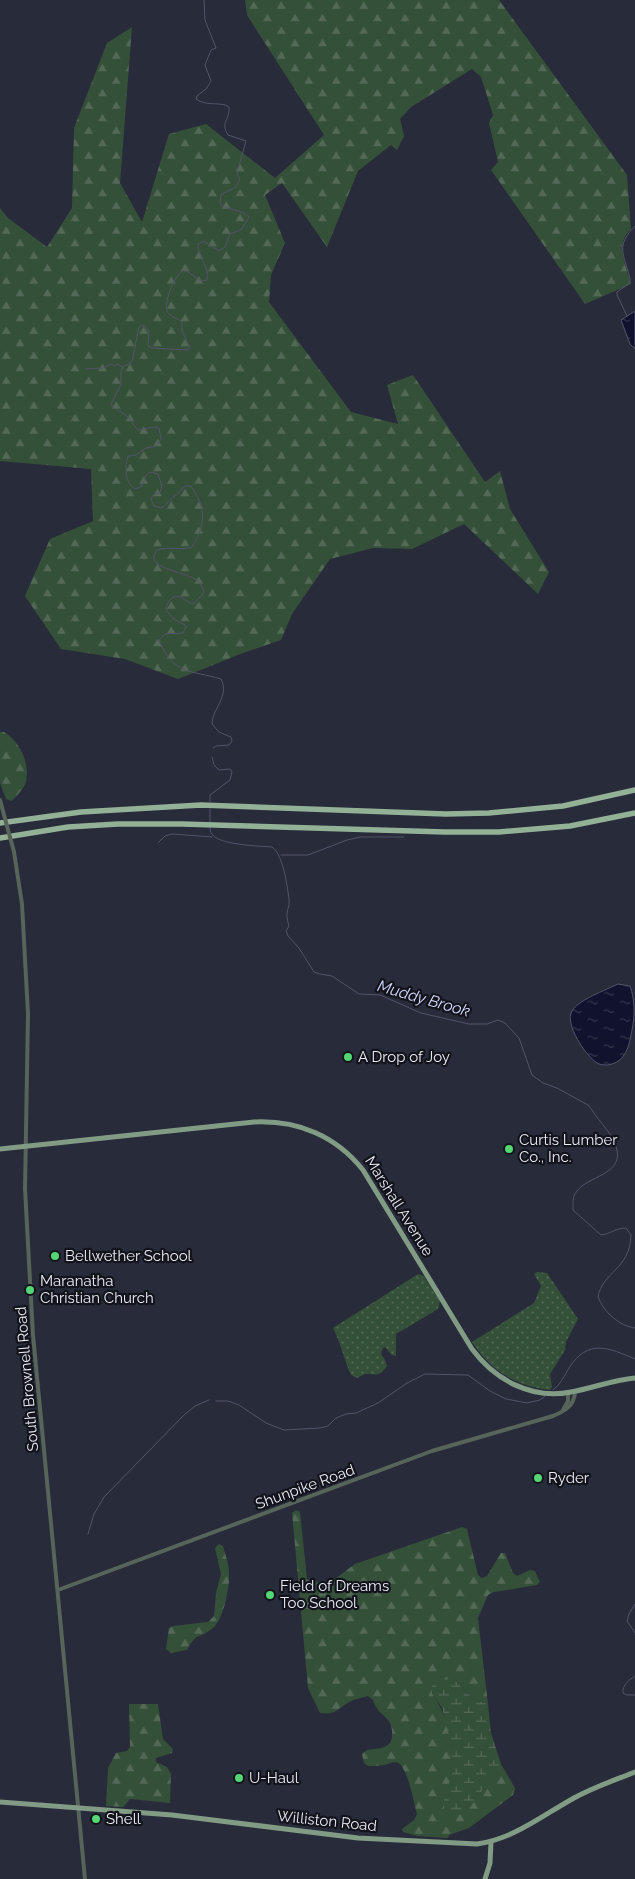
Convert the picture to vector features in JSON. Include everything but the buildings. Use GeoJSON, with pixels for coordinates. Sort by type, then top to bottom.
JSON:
{"type":"FeatureCollection","features":[{"type":"Feature","properties":{"kind":"highway"},"geometry":{"type":"LineString","coordinates":[[0,823],[106,810],[201,805],[446,814],[489,813],[563,806],[635,790]]}},
{"type":"Feature","properties":{"kind":"highway"},"geometry":{"type":"LineString","coordinates":[[0,838],[89,826],[203,824],[490,832],[561,827],[635,813]]}},
{"type":"Feature","properties":{"kind":"main road","name":"Marshall Avenue"},"geometry":{"type":"LineString","coordinates":[[0,1149],[254,1122],[292,1124],[319,1134],[346,1151],[363,1170],[472,1348],[484,1363],[501,1377],[519,1387],[541,1393],[571,1392],[609,1382],[635,1378]]}},
{"type":"Feature","properties":{"kind":"main road","name":"Williston Road"},"geometry":{"type":"LineString","coordinates":[[0,1802],[182,1816],[358,1838],[477,1844],[491,1842],[518,1830],[582,1794],[635,1772]]}},
{"type":"Feature","properties":{"kind":"main road"},"geometry":{"type":"LineString","coordinates":[[485,1879],[490,1862],[491,1842]]}},
{"type":"Feature","properties":{"kind":"street","name":"South Brownell Road"},"geometry":{"type":"LineString","coordinates":[[0,800],[14,852],[22,904],[28,1014],[26,1206],[33,1336],[85,1879]]}},
{"type":"Feature","properties":{"kind":"street","name":"Shunpike Road"},"geometry":{"type":"LineString","coordinates":[[58,1590],[432,1450],[528,1424],[562,1412],[571,1392]]}},
{"type":"Feature","properties":{"kind":"green space"},"geometry":{"type":"Polygon","coordinates":[[[245,0],[499,0],[627,175],[631,229],[623,241],[622,248],[631,284],[585,304],[491,170],[498,162],[489,123],[493,115],[481,77],[472,69],[411,107],[400,119],[404,136],[397,150],[391,145],[358,171],[327,247],[282,183],[265,195],[285,243],[271,275],[269,302],[351,412],[398,424],[387,385],[413,375],[485,482],[500,471],[510,509],[549,572],[538,594],[464,524],[412,549],[373,548],[330,559],[292,614],[281,640],[178,679],[125,659],[61,649],[25,596],[50,539],[93,521],[91,469],[0,461],[0,208],[8,218],[47,247],[72,208],[74,128],[107,43],[132,27],[120,183],[142,222],[169,134],[206,124],[275,178],[324,135],[247,15],[245,0]]]}},
{"type":"Feature","properties":{"kind":"green space"},"geometry":{"type":"Polygon","coordinates":[[[0,732],[4,732],[15,741],[27,767],[25,785],[12,801],[6,799],[0,783],[0,732]]]}},
{"type":"Feature","properties":{"kind":"green space"},"geometry":{"type":"Polygon","coordinates":[[[537,1272],[547,1273],[578,1319],[566,1342],[565,1350],[550,1374],[552,1387],[550,1390],[526,1385],[505,1375],[487,1361],[472,1342],[534,1303],[541,1286],[534,1274],[537,1272]]]}},
{"type":"Feature","properties":{"kind":"green space"},"geometry":{"type":"Polygon","coordinates":[[[418,1274],[424,1276],[440,1301],[438,1309],[396,1334],[396,1356],[392,1355],[385,1347],[383,1348],[381,1354],[387,1366],[381,1373],[376,1375],[365,1374],[357,1378],[351,1375],[333,1328],[418,1274]]]}},
{"type":"Feature","properties":{"kind":"green space"},"geometry":{"type":"Polygon","coordinates":[[[296,1510],[300,1512],[307,1579],[311,1582],[329,1581],[355,1564],[462,1527],[467,1529],[478,1575],[482,1578],[487,1576],[501,1553],[505,1553],[513,1573],[517,1576],[530,1570],[535,1571],[540,1582],[537,1585],[494,1592],[488,1595],[478,1618],[488,1704],[473,1699],[454,1679],[432,1693],[446,1721],[453,1752],[450,1785],[443,1803],[501,1764],[515,1788],[513,1795],[469,1828],[449,1835],[448,1838],[418,1836],[403,1832],[402,1829],[414,1820],[417,1814],[403,1768],[395,1762],[385,1765],[368,1766],[364,1763],[362,1754],[367,1750],[383,1748],[389,1744],[392,1736],[391,1724],[368,1696],[351,1701],[333,1713],[320,1713],[308,1688],[292,1513],[296,1510]]]}},
{"type":"Feature","properties":{"kind":"green space"},"geometry":{"type":"Polygon","coordinates":[[[219,1544],[223,1546],[229,1572],[227,1594],[220,1617],[213,1628],[193,1640],[187,1650],[171,1653],[166,1649],[169,1628],[208,1622],[214,1616],[216,1593],[221,1574],[215,1548],[219,1544]]]}},
{"type":"Feature","properties":{"kind":"green space"},"geometry":{"type":"Polygon","coordinates":[[[454,1679],[473,1699],[488,1704],[491,1733],[501,1764],[474,1802],[461,1814],[452,1817],[445,1812],[443,1803],[452,1773],[452,1747],[442,1708],[432,1693],[432,1685],[441,1680],[454,1679]]]}},
{"type":"Feature","properties":{"kind":"green space"},"geometry":{"type":"Polygon","coordinates":[[[129,1704],[158,1704],[163,1739],[173,1749],[172,1753],[156,1758],[156,1762],[167,1767],[171,1774],[170,1803],[130,1799],[123,1807],[106,1806],[108,1768],[116,1753],[127,1751],[130,1747],[129,1704]]]}},
{"type":"Feature","properties":{"kind":"water"},"geometry":{"type":"Polygon","coordinates":[[[635,311],[635,349],[630,344],[621,320],[635,311]]]}},
{"type":"Feature","properties":{"kind":"water"},"geometry":{"type":"Polygon","coordinates":[[[618,984],[630,986],[632,991],[634,1013],[631,1036],[626,1052],[619,1061],[608,1065],[601,1065],[592,1059],[582,1047],[573,1031],[570,1017],[572,1011],[580,1003],[618,984]]]}},
{"type":"Feature","properties":{"kind":"waterway"},"geometry":{"type":"LineString","coordinates":[[204,0],[205,20],[216,48],[211,50],[205,65],[211,81],[196,99],[205,103],[222,104],[229,107],[225,124],[226,131],[228,135],[246,141],[237,173],[240,179],[239,183],[221,195],[220,204],[246,214],[249,217],[241,230],[230,234],[225,247],[219,251],[204,241],[198,244],[198,249],[207,271],[207,280],[201,281],[185,270],[174,281],[167,301],[167,311],[182,322],[182,331],[190,348],[187,350],[152,348],[148,346],[149,331],[144,325],[139,327],[132,362],[123,367],[121,371],[121,384],[111,404],[115,409],[126,415],[138,430],[159,428],[161,439],[156,446],[146,448],[136,455],[128,456],[126,474],[131,486],[135,489],[142,486],[146,475],[150,472],[158,474],[162,486],[160,492],[153,495],[151,499],[154,506],[162,508],[185,486],[191,486],[202,509],[200,531],[192,547],[157,550],[154,560],[167,569],[197,580],[202,586],[204,593],[193,604],[177,596],[167,604],[166,610],[175,620],[186,627],[183,633],[165,634],[159,640],[170,660],[177,665],[192,672],[221,679],[223,685],[222,697],[212,724],[219,732],[231,737],[232,741],[229,745],[213,748]]}},
{"type":"Feature","properties":{"kind":"waterway"},"geometry":{"type":"LineString","coordinates":[[627,316],[617,292],[630,283],[623,245],[625,239],[635,226]]}},
{"type":"Feature","properties":{"kind":"waterway"},"geometry":{"type":"LineString","coordinates":[[86,369],[103,368],[111,364],[123,367]]}},
{"type":"Feature","properties":{"kind":"waterway","name":"Muddy Brook"},"geometry":{"type":"LineString","coordinates":[[210,802],[210,795],[230,780],[232,772],[230,769],[219,770],[214,765],[212,757]]}},
{"type":"Feature","properties":{"kind":"waterway","name":"Muddy Brook"},"geometry":{"type":"LineString","coordinates":[[210,809],[210,822]]}},
{"type":"Feature","properties":{"kind":"waterway","name":"Muddy Brook"},"geometry":{"type":"LineString","coordinates":[[210,826],[212,834],[222,841],[272,847],[276,851],[284,870],[289,899],[287,913],[289,926],[286,931],[314,972],[332,976],[359,994],[380,995],[421,1013],[469,1024],[487,1024],[498,1020],[505,1023],[519,1038],[532,1075],[543,1083],[557,1088],[588,1105],[613,1139],[617,1150],[617,1158],[609,1170],[582,1186],[575,1193],[573,1210],[601,1235],[626,1228],[631,1235],[626,1256],[605,1282],[598,1297],[604,1308],[613,1317],[623,1324],[635,1328]]}},
{"type":"Feature","properties":{"kind":"waterway"},"geometry":{"type":"LineString","coordinates":[[158,843],[165,836],[172,834],[212,837]]}},
{"type":"Feature","properties":{"kind":"waterway"},"geometry":{"type":"LineString","coordinates":[[281,855],[308,855],[360,837],[404,837]]}},
{"type":"Feature","properties":{"kind":"waterway"},"geometry":{"type":"LineString","coordinates":[[553,1390],[576,1359],[591,1349],[608,1349],[635,1359]]}},
{"type":"Feature","properties":{"kind":"waterway"},"geometry":{"type":"LineString","coordinates":[[216,1401],[228,1401],[239,1405],[266,1423],[284,1430],[328,1426],[336,1418],[356,1413],[378,1403],[407,1383],[425,1374],[468,1375],[490,1391],[506,1399],[527,1403],[540,1400],[545,1396]]}},
{"type":"Feature","properties":{"kind":"waterway"},"geometry":{"type":"LineString","coordinates":[[88,1534],[94,1514],[104,1497],[184,1415],[195,1406],[209,1400]]}},
{"type":"Feature","properties":{"kind":"waterway","name":"Muddy Brook"},"geometry":{"type":"LineString","coordinates":[[635,1604],[627,1621],[635,1633]]}},
{"type":"Feature","properties":{"kind":"waterway","name":"Muddy Brook"},"geometry":{"type":"LineString","coordinates":[[635,1676],[626,1683],[623,1690],[623,1693],[627,1695],[635,1695]]}},
{"type":"Feature","properties":{"kind":"place","name":"A Drop of Joy"},"geometry":{"type":"Point","coordinates":[348,1057]}},
{"type":"Feature","properties":{"kind":"place","name":"Curtis Lumber Co., Inc."},"geometry":{"type":"Point","coordinates":[509,1149]}},
{"type":"Feature","properties":{"kind":"place","name":"Bellwether School"},"geometry":{"type":"Point","coordinates":[55,1256]}},
{"type":"Feature","properties":{"kind":"place","name":"Maranatha Christian Church"},"geometry":{"type":"Point","coordinates":[30,1290]}},
{"type":"Feature","properties":{"kind":"place","name":"Ryder"},"geometry":{"type":"Point","coordinates":[538,1478]}},
{"type":"Feature","properties":{"kind":"place","name":"Field of Dreams Too School"},"geometry":{"type":"Point","coordinates":[270,1595]}},
{"type":"Feature","properties":{"kind":"place","name":"U-Haul"},"geometry":{"type":"Point","coordinates":[239,1778]}},
{"type":"Feature","properties":{"kind":"place","name":"Shell"},"geometry":{"type":"Point","coordinates":[96,1819]}}]}
